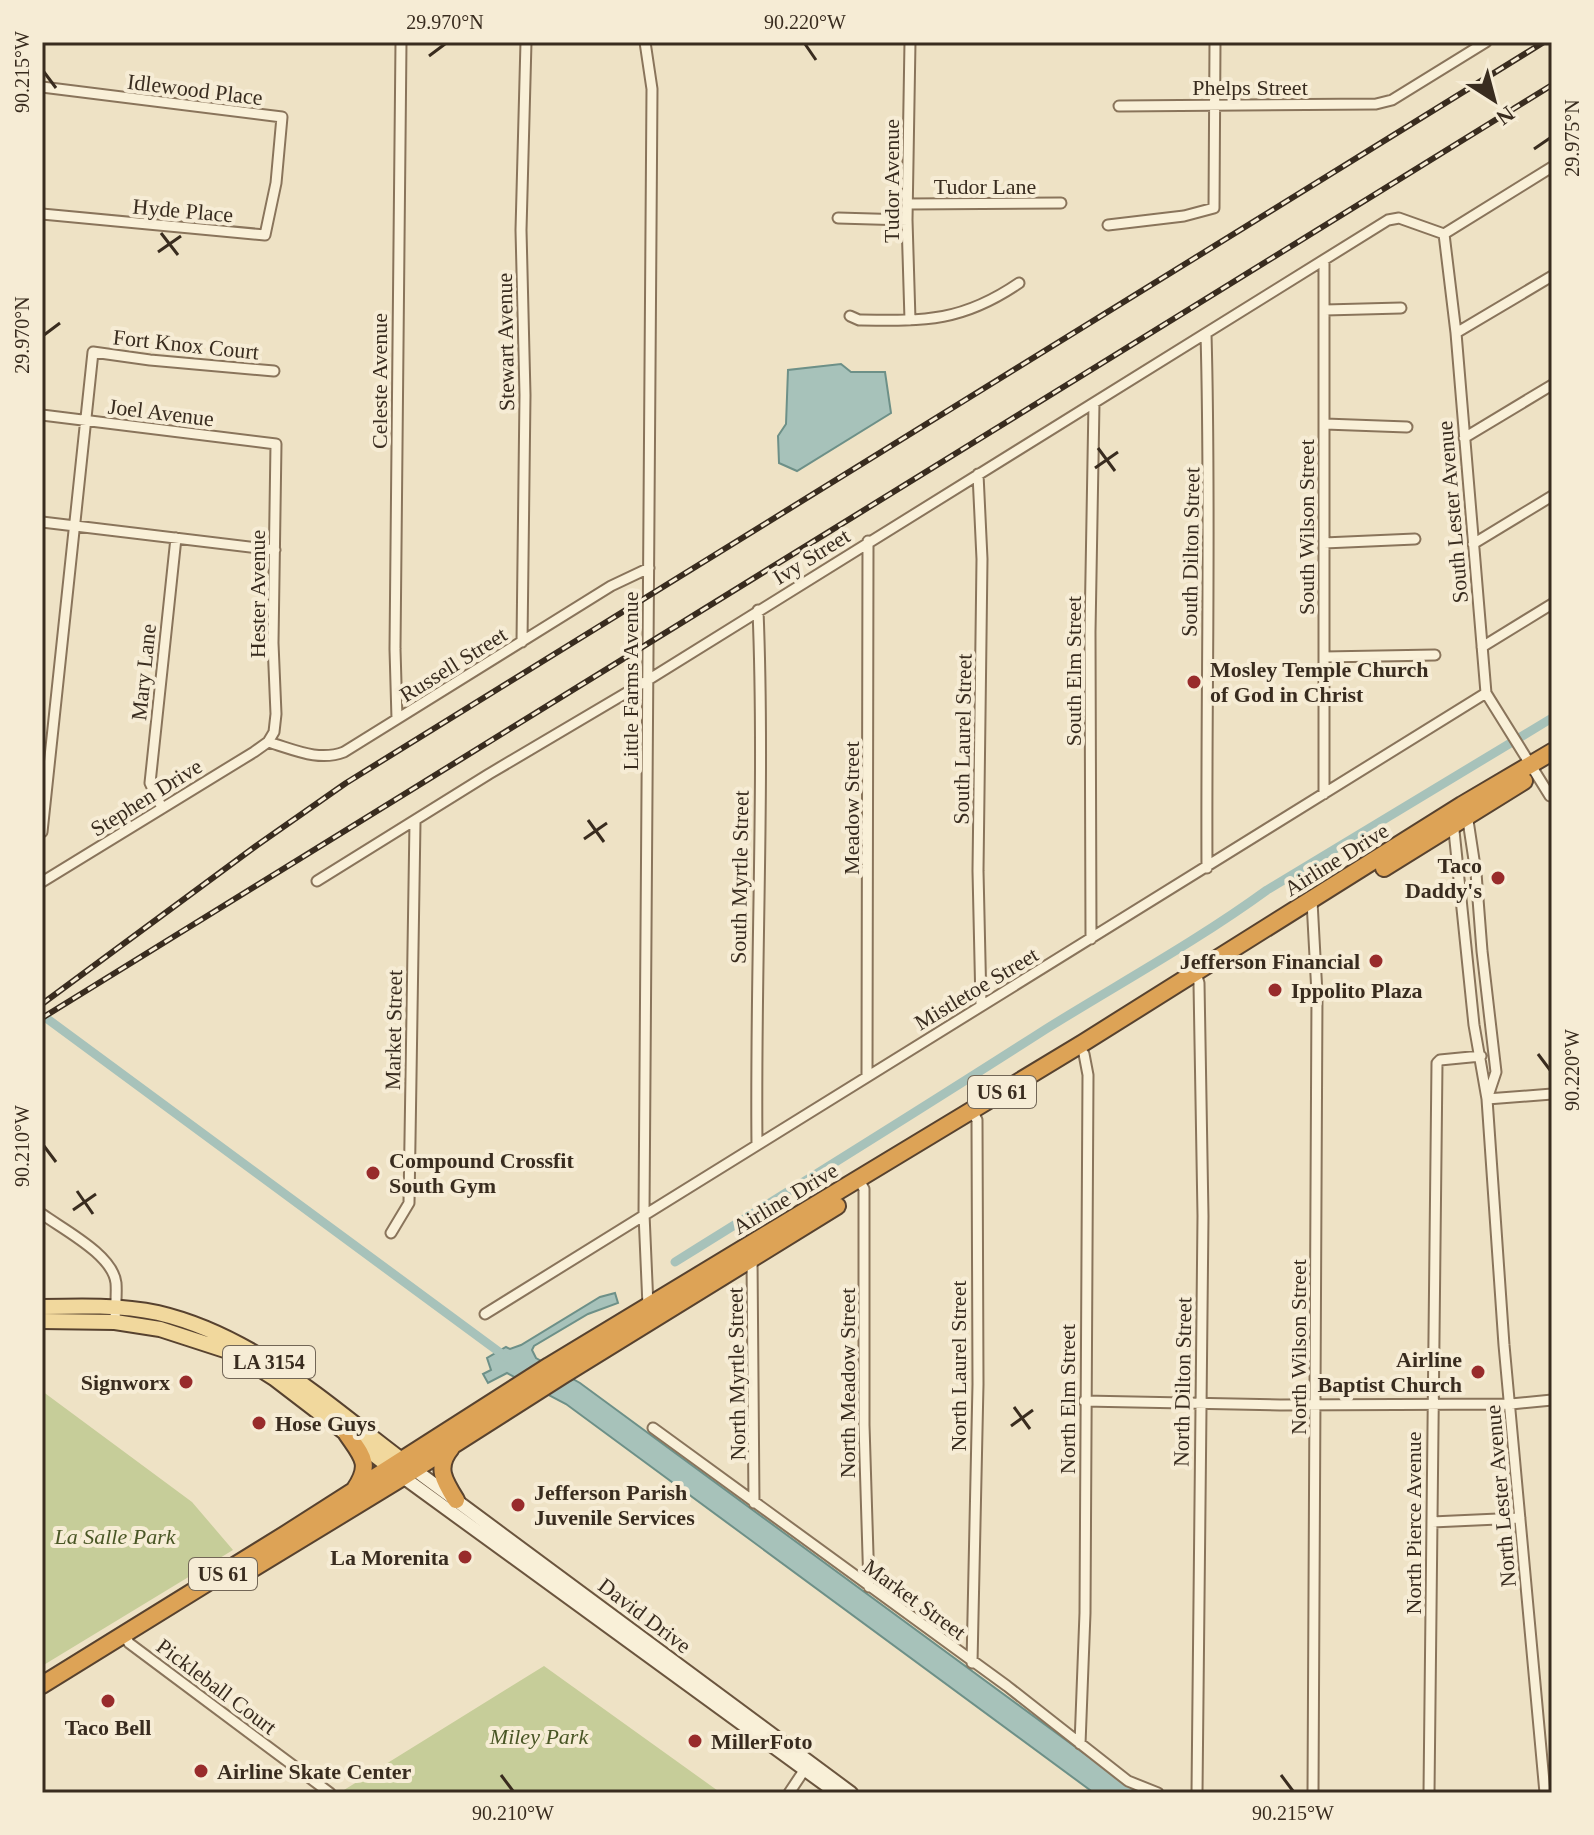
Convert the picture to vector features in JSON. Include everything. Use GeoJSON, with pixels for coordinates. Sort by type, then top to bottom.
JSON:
{"type":"FeatureCollection","features":[{"type":"Feature","properties":{"kind":"highway","name":"Airline Drive"},"geometry":{"type":"LineString","coordinates":[[42,1685],[127,1638],[556,1370],[1198,978],[1552,752]]}},
{"type":"Feature","properties":{"kind":"highway","name":"Airline Drive"},"geometry":{"type":"LineString","coordinates":[[1530,764],[1552,764]]}},
{"type":"Feature","properties":{"kind":"highway","name":"Airline Drive"},"geometry":{"type":"LineString","coordinates":[[975,1115],[1084,1054],[1198,978]]}},
{"type":"Feature","properties":{"kind":"highway","name":"Airline Drive"},"geometry":{"type":"LineString","coordinates":[[42,1696],[354,1491],[452,1446],[535,1383]]}},
{"type":"Feature","properties":{"kind":"highway"},"geometry":{"type":"LineString","coordinates":[[347,1434],[362,1456],[365,1467],[364,1476],[354,1491]]}},
{"type":"Feature","properties":{"kind":"highway"},"geometry":{"type":"LineString","coordinates":[[452,1446],[444,1456],[441,1468],[456,1500]]}},
{"type":"Feature","properties":{"kind":"main road","name":"LA 3154"},"geometry":{"type":"LineString","coordinates":[[42,1307],[115,1315],[234,1353],[274,1378],[347,1434],[403,1468]]}},
{"type":"Feature","properties":{"kind":"main road","name":"LA 3154"},"geometry":{"type":"LineString","coordinates":[[42,1321],[157,1313],[186,1322],[252,1351],[293,1376],[403,1468]]}},
{"type":"Feature","properties":{"kind":"main road","name":"David Drive"},"geometry":{"type":"LineString","coordinates":[[403,1468],[456,1500],[807,1766],[837,1793]]}},
{"type":"Feature","properties":{"kind":"main road","name":"David Drive"},"geometry":{"type":"LineString","coordinates":[[403,1468],[807,1766],[851,1793]]}},
{"type":"Feature","properties":{"kind":"street","name":"Celeste Avenue"},"geometry":{"type":"LineString","coordinates":[[397,719],[395,649],[401,42]]}},
{"type":"Feature","properties":{"kind":"street","name":"Stewart Avenue"},"geometry":{"type":"LineString","coordinates":[[522,642],[525,395],[521,230],[526,42]]}},
{"type":"Feature","properties":{"kind":"street","name":"Little Farms Avenue"},"geometry":{"type":"LineString","coordinates":[[645,42],[652,89],[644,1214],[650,1313]]}},
{"type":"Feature","properties":{"kind":"street","name":"Tudor Avenue"},"geometry":{"type":"LineString","coordinates":[[910,42],[907,220],[910,320]]}},
{"type":"Feature","properties":{"kind":"street"},"geometry":{"type":"LineString","coordinates":[[1108,225],[1184,216],[1214,208],[1215,42]]}},
{"type":"Feature","properties":{"kind":"street","name":"Phelps Street"},"geometry":{"type":"LineString","coordinates":[[1119,106],[1382,102],[1392,100],[1486,42]]}},
{"type":"Feature","properties":{"kind":"street","name":"Idlewood Place"},"geometry":{"type":"LineString","coordinates":[[42,87],[282,117],[277,179]]}},
{"type":"Feature","properties":{"kind":"street"},"geometry":{"type":"LineString","coordinates":[[1444,234],[1552,167]]}},
{"type":"Feature","properties":{"kind":"street","name":"Hyde Place"},"geometry":{"type":"LineString","coordinates":[[42,214],[265,235],[277,179]]}},
{"type":"Feature","properties":{"kind":"street","name":"Tudor Lane"},"geometry":{"type":"LineString","coordinates":[[909,204],[1061,203]]}},
{"type":"Feature","properties":{"kind":"street"},"geometry":{"type":"LineString","coordinates":[[838,218],[907,220]]}},
{"type":"Feature","properties":{"kind":"street","name":"Ivy Street"},"geometry":{"type":"LineString","coordinates":[[317,881],[648,680],[1388,220],[1399,218],[1444,234]]}},
{"type":"Feature","properties":{"kind":"street","name":"South Lester Avenue"},"geometry":{"type":"LineString","coordinates":[[1444,234],[1456,333],[1486,693],[1550,796]]}},
{"type":"Feature","properties":{"kind":"street","name":"South Wilson Street"},"geometry":{"type":"LineString","coordinates":[[1324,260],[1324,794]]}},
{"type":"Feature","properties":{"kind":"street"},"geometry":{"type":"LineString","coordinates":[[1456,333],[1552,276]]}},
{"type":"Feature","properties":{"kind":"street"},"geometry":{"type":"LineString","coordinates":[[850,316],[859,320],[948,317],[973,309],[1019,283]]}},
{"type":"Feature","properties":{"kind":"street"},"geometry":{"type":"LineString","coordinates":[[1325,310],[1401,308]]}},
{"type":"Feature","properties":{"kind":"street","name":"South Dilton Street"},"geometry":{"type":"LineString","coordinates":[[1206,334],[1210,472],[1206,622],[1207,868]]}},
{"type":"Feature","properties":{"kind":"street","name":"Fort Knox Court"},"geometry":{"type":"LineString","coordinates":[[85,421],[93,352],[274,371]]}},
{"type":"Feature","properties":{"kind":"street"},"geometry":{"type":"LineString","coordinates":[[1464,438],[1552,385]]}},
{"type":"Feature","properties":{"kind":"street","name":"South Elm Street"},"geometry":{"type":"LineString","coordinates":[[1091,939],[1090,632],[1094,403]]}},
{"type":"Feature","properties":{"kind":"street","name":"Joel Avenue"},"geometry":{"type":"LineString","coordinates":[[42,415],[276,444]]}},
{"type":"Feature","properties":{"kind":"street"},"geometry":{"type":"LineString","coordinates":[[42,832],[85,421]]}},
{"type":"Feature","properties":{"kind":"street"},"geometry":{"type":"LineString","coordinates":[[1325,424],[1407,427]]}},
{"type":"Feature","properties":{"kind":"street","name":"Hester Avenue"},"geometry":{"type":"LineString","coordinates":[[268,742],[274,732],[276,714],[273,643],[276,444]]}},
{"type":"Feature","properties":{"kind":"street","name":"South Laurel Street"},"geometry":{"type":"LineString","coordinates":[[978,474],[982,559],[978,871],[981,1005]]}},
{"type":"Feature","properties":{"kind":"street"},"geometry":{"type":"LineString","coordinates":[[1473,544],[1552,496]]}},
{"type":"Feature","properties":{"kind":"street"},"geometry":{"type":"LineString","coordinates":[[42,522],[275,550]]}},
{"type":"Feature","properties":{"kind":"street","name":"Mary Lane"},"geometry":{"type":"LineString","coordinates":[[162,808],[150,783],[176,538]]}},
{"type":"Feature","properties":{"kind":"street"},"geometry":{"type":"LineString","coordinates":[[1324,543],[1415,539]]}},
{"type":"Feature","properties":{"kind":"street","name":"Meadow Street"},"geometry":{"type":"LineString","coordinates":[[867,1075],[868,541]]}},
{"type":"Feature","properties":{"kind":"street","name":"Russell Street"},"geometry":{"type":"LineString","coordinates":[[268,742],[314,756],[334,756],[611,586],[649,568]]}},
{"type":"Feature","properties":{"kind":"street"},"geometry":{"type":"LineString","coordinates":[[1482,647],[1552,604]]}},
{"type":"Feature","properties":{"kind":"street","name":"South Myrtle Street"},"geometry":{"type":"LineString","coordinates":[[757,1145],[758,610]]}},
{"type":"Feature","properties":{"kind":"street"},"geometry":{"type":"LineString","coordinates":[[1324,657],[1435,655]]}},
{"type":"Feature","properties":{"kind":"street","name":"Mistletoe Street"},"geometry":{"type":"LineString","coordinates":[[485,1314],[1486,693]]}},
{"type":"Feature","properties":{"kind":"street","name":"Stephen Drive"},"geometry":{"type":"LineString","coordinates":[[42,882],[268,742]]}},
{"type":"Feature","properties":{"kind":"street","name":"North Lester Avenue"},"geometry":{"type":"LineString","coordinates":[[1458,814],[1478,899],[1496,1072],[1487,1099]]}},
{"type":"Feature","properties":{"kind":"street","name":"North Lester Avenue"},"geometry":{"type":"LineString","coordinates":[[1458,814],[1461,899],[1474,1025],[1487,1099],[1545,1793]]}},
{"type":"Feature","properties":{"kind":"street","name":"Market Street"},"geometry":{"type":"LineString","coordinates":[[391,1233],[409,1203],[415,822]]}},
{"type":"Feature","properties":{"kind":"street"},"geometry":{"type":"LineString","coordinates":[[1461,899],[1478,899]]}},
{"type":"Feature","properties":{"kind":"street","name":"North Wilson Street"},"geometry":{"type":"LineString","coordinates":[[1313,906],[1317,986],[1313,1793]]}},
{"type":"Feature","properties":{"kind":"street"},"geometry":{"type":"LineString","coordinates":[[1465,942],[1481,940]]}},
{"type":"Feature","properties":{"kind":"street","name":"North Dilton Street"},"geometry":{"type":"LineString","coordinates":[[1197,1793],[1203,1216],[1198,978]]}},
{"type":"Feature","properties":{"kind":"street","name":"North Elm Street"},"geometry":{"type":"LineString","coordinates":[[1080,1744],[1085,1613],[1088,1075],[1084,1054]]}},
{"type":"Feature","properties":{"kind":"street","name":"North Pierce Avenue"},"geometry":{"type":"LineString","coordinates":[[1429,1793],[1438,1061],[1481,1056]]}},
{"type":"Feature","properties":{"kind":"street"},"geometry":{"type":"LineString","coordinates":[[1487,1099],[1552,1094]]}},
{"type":"Feature","properties":{"kind":"street","name":"North Laurel Street"},"geometry":{"type":"LineString","coordinates":[[972,1663],[978,1384],[975,1115]]}},
{"type":"Feature","properties":{"kind":"street","name":"North Meadow Street"},"geometry":{"type":"LineString","coordinates":[[862,1184],[869,1587]]}},
{"type":"Feature","properties":{"kind":"street"},"geometry":{"type":"LineString","coordinates":[[42,1214],[103,1257],[114,1273],[115,1315]]}},
{"type":"Feature","properties":{"kind":"street","name":"North Myrtle Street"},"geometry":{"type":"LineString","coordinates":[[750,1252],[754,1503]]}},
{"type":"Feature","properties":{"kind":"street"},"geometry":{"type":"LineString","coordinates":[[1084,1401],[1511,1404],[1552,1400]]}},
{"type":"Feature","properties":{"kind":"street","name":"Market Street"},"geometry":{"type":"LineString","coordinates":[[653,1428],[1007,1686],[1128,1781],[1158,1793]]}},
{"type":"Feature","properties":{"kind":"street"},"geometry":{"type":"LineString","coordinates":[[1432,1522],[1520,1518]]}},
{"type":"Feature","properties":{"kind":"street","name":"Pickleball Court"},"geometry":{"type":"LineString","coordinates":[[127,1638],[330,1793]]}},
{"type":"Feature","properties":{"kind":"street"},"geometry":{"type":"LineString","coordinates":[[789,1793],[807,1766]]}},
{"type":"Feature","properties":{"kind":"green space","name":"La Salle Park"},"geometry":{"type":"Polygon","coordinates":[[[42,1391],[192,1502],[233,1550],[42,1666],[42,1391]]]}},
{"type":"Feature","properties":{"kind":"green space","name":"Miley Park"},"geometry":{"type":"Polygon","coordinates":[[[544,1666],[721,1793],[348,1793],[344,1790],[544,1666]]]}},
{"type":"Feature","properties":{"kind":"water"},"geometry":{"type":"Polygon","coordinates":[[[841,364],[851,372],[885,372],[891,413],[797,471],[779,463],[778,436],[786,424],[788,370],[841,364]]]}},
{"type":"Feature","properties":{"kind":"water"},"geometry":{"type":"Polygon","coordinates":[[[615,1293],[618,1303],[588,1314],[534,1346],[532,1350],[536,1358],[580,1383],[1138,1793],[1094,1793],[566,1404],[507,1373],[488,1383],[483,1374],[491,1370],[487,1358],[506,1347],[510,1349],[521,1345],[600,1297],[615,1293]]]}},
{"type":"Feature","properties":{"kind":"waterway"},"geometry":{"type":"LineString","coordinates":[[675,1262],[1186,944],[1267,890],[1552,718]]}},
{"type":"Feature","properties":{"kind":"waterway"},"geometry":{"type":"LineString","coordinates":[[42,1015],[506,1357]]}},
{"type":"Feature","properties":{"kind":"railway"},"geometry":{"type":"LineString","coordinates":[[42,1004],[346,783],[1544,42]]}},
{"type":"Feature","properties":{"kind":"railway"},"geometry":{"type":"LineString","coordinates":[[42,1018],[1552,85]]}},
{"type":"Feature","properties":{"kind":"place","name":"Mosley Temple Church of God in Christ"},"geometry":{"type":"Point","coordinates":[1194,682]}},
{"type":"Feature","properties":{"kind":"place","name":"Taco Daddy's"},"geometry":{"type":"Point","coordinates":[1498,878]}},
{"type":"Feature","properties":{"kind":"place","name":"Jefferson Financial"},"geometry":{"type":"Point","coordinates":[1376,961]}},
{"type":"Feature","properties":{"kind":"place","name":"Ippolito Plaza"},"geometry":{"type":"Point","coordinates":[1275,990]}},
{"type":"Feature","properties":{"kind":"place","name":"Compound Crossfit South Gym"},"geometry":{"type":"Point","coordinates":[373,1173]}},
{"type":"Feature","properties":{"kind":"place","name":"Airline Baptist Church"},"geometry":{"type":"Point","coordinates":[1478,1372]}},
{"type":"Feature","properties":{"kind":"place","name":"Signworx"},"geometry":{"type":"Point","coordinates":[186,1382]}},
{"type":"Feature","properties":{"kind":"place","name":"Hose Guys"},"geometry":{"type":"Point","coordinates":[259,1423]}},
{"type":"Feature","properties":{"kind":"place","name":"Jefferson Parish Juvenile Services"},"geometry":{"type":"Point","coordinates":[518,1505]}},
{"type":"Feature","properties":{"kind":"place","name":"La Morenita"},"geometry":{"type":"Point","coordinates":[465,1557]}},
{"type":"Feature","properties":{"kind":"place","name":"Taco Bell"},"geometry":{"type":"Point","coordinates":[108,1701]}},
{"type":"Feature","properties":{"kind":"place","name":"MillerFoto"},"geometry":{"type":"Point","coordinates":[695,1741]}},
{"type":"Feature","properties":{"kind":"place","name":"Airline Skate Center"},"geometry":{"type":"Point","coordinates":[201,1771]}}]}
